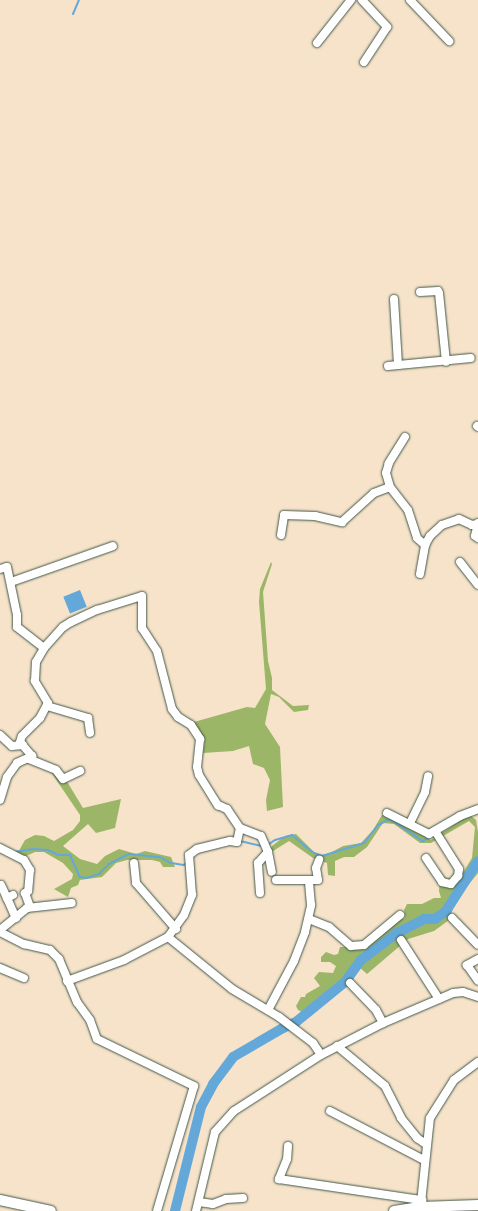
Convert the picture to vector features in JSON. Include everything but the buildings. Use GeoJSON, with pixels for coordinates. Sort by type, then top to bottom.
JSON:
{"type":"FeatureCollection","features":[{"type":"Feature","properties":{"kind":"main road"},"geometry":{"type":"LineString","coordinates":[[0,1200],[51,1211]]}},
{"type":"Feature","properties":{"kind":"main road"},"geometry":{"type":"LineString","coordinates":[[394,1211],[421,1203],[478,1205]]}},
{"type":"Feature","properties":{"kind":"street"},"geometry":{"type":"LineString","coordinates":[[317,43],[351,0]]}},
{"type":"Feature","properties":{"kind":"street"},"geometry":{"type":"LineString","coordinates":[[362,0],[387,27],[364,62]]}},
{"type":"Feature","properties":{"kind":"street"},"geometry":{"type":"LineString","coordinates":[[410,0],[450,41]]}},
{"type":"Feature","properties":{"kind":"street"},"geometry":{"type":"LineString","coordinates":[[420,292],[438,291],[439,293],[446,362]]}},
{"type":"Feature","properties":{"kind":"street"},"geometry":{"type":"LineString","coordinates":[[394,299],[398,365]]}},
{"type":"Feature","properties":{"kind":"street"},"geometry":{"type":"LineString","coordinates":[[388,366],[446,362],[471,358]]}},
{"type":"Feature","properties":{"kind":"street"},"geometry":{"type":"LineString","coordinates":[[406,437],[386,468],[390,486],[408,510],[417,538],[425,545]]}},
{"type":"Feature","properties":{"kind":"street"},"geometry":{"type":"LineString","coordinates":[[281,535],[284,515],[315,516],[342,522],[374,493],[390,486]]}},
{"type":"Feature","properties":{"kind":"street"},"geometry":{"type":"LineString","coordinates":[[420,574],[425,545],[430,536],[442,525],[459,519],[472,525],[478,524],[475,536],[478,538]]}},
{"type":"Feature","properties":{"kind":"street"},"geometry":{"type":"LineString","coordinates":[[12,582],[113,546]]}},
{"type":"Feature","properties":{"kind":"street"},"geometry":{"type":"LineString","coordinates":[[460,562],[478,585]]}},
{"type":"Feature","properties":{"kind":"street"},"geometry":{"type":"LineString","coordinates":[[0,569],[7,567],[12,582],[17,627],[44,648]]}},
{"type":"Feature","properties":{"kind":"street"},"geometry":{"type":"LineString","coordinates":[[29,759],[32,756],[20,742],[22,736],[40,718],[47,706],[44,693],[35,680],[36,662],[44,648],[63,627],[71,622],[97,610],[142,596],[142,628],[157,651],[172,709],[178,717],[191,725],[200,738],[197,767],[199,775],[218,805],[227,809],[240,828],[261,836],[268,852],[272,872]]}},
{"type":"Feature","properties":{"kind":"street"},"geometry":{"type":"LineString","coordinates":[[47,706],[88,718],[90,733]]}},
{"type":"Feature","properties":{"kind":"street"},"geometry":{"type":"LineString","coordinates":[[0,736],[12,746],[23,745]]}},
{"type":"Feature","properties":{"kind":"street"},"geometry":{"type":"LineString","coordinates":[[0,800],[7,777],[17,763],[29,759],[56,770],[63,779],[80,772]]}},
{"type":"Feature","properties":{"kind":"street"},"geometry":{"type":"LineString","coordinates":[[410,823],[425,792],[428,776]]}},
{"type":"Feature","properties":{"kind":"street"},"geometry":{"type":"LineString","coordinates":[[387,813],[429,834],[478,809]]}},
{"type":"Feature","properties":{"kind":"street"},"geometry":{"type":"LineString","coordinates":[[67,981],[124,960],[168,937],[176,929],[192,896],[189,855],[197,849],[230,841],[238,842],[240,828]]}},
{"type":"Feature","properties":{"kind":"street"},"geometry":{"type":"LineString","coordinates":[[426,858],[442,882],[451,884],[458,876],[459,869],[435,830]]}},
{"type":"Feature","properties":{"kind":"street"},"geometry":{"type":"LineString","coordinates":[[0,848],[24,860],[30,870],[28,891],[25,893],[30,907]]}},
{"type":"Feature","properties":{"kind":"street"},"geometry":{"type":"LineString","coordinates":[[260,893],[258,863],[268,852]]}},
{"type":"Feature","properties":{"kind":"street"},"geometry":{"type":"LineString","coordinates":[[276,880],[318,880],[316,868],[319,860]]}},
{"type":"Feature","properties":{"kind":"street"},"geometry":{"type":"LineString","coordinates":[[134,863],[136,883],[176,929]]}},
{"type":"Feature","properties":{"kind":"street"},"geometry":{"type":"LineString","coordinates":[[268,1010],[294,961],[309,919],[311,904],[308,881]]}},
{"type":"Feature","properties":{"kind":"street"},"geometry":{"type":"LineString","coordinates":[[1,885],[10,897],[16,918]]}},
{"type":"Feature","properties":{"kind":"street"},"geometry":{"type":"LineString","coordinates":[[72,903],[30,907],[0,931],[24,944],[50,950],[59,959],[67,981],[77,1002],[90,1020],[97,1039],[194,1086],[157,1211]]}},
{"type":"Feature","properties":{"kind":"street"},"geometry":{"type":"LineString","coordinates":[[309,919],[329,927],[351,946],[364,945],[400,915]]}},
{"type":"Feature","properties":{"kind":"street"},"geometry":{"type":"LineString","coordinates":[[452,918],[478,945]]}},
{"type":"Feature","properties":{"kind":"street"},"geometry":{"type":"LineString","coordinates":[[168,937],[232,989],[268,1010],[313,1043],[321,1054]]}},
{"type":"Feature","properties":{"kind":"street"},"geometry":{"type":"LineString","coordinates":[[401,940],[439,999]]}},
{"type":"Feature","properties":{"kind":"street"},"geometry":{"type":"LineString","coordinates":[[478,959],[467,965],[478,981]]}},
{"type":"Feature","properties":{"kind":"street"},"geometry":{"type":"LineString","coordinates":[[0,968],[24,978]]}},
{"type":"Feature","properties":{"kind":"street"},"geometry":{"type":"LineString","coordinates":[[350,983],[371,1004],[383,1023]]}},
{"type":"Feature","properties":{"kind":"street"},"geometry":{"type":"LineString","coordinates":[[196,1211],[215,1132],[234,1111],[321,1054],[383,1023],[453,993],[463,992],[475,996],[478,988]]}},
{"type":"Feature","properties":{"kind":"street"},"geometry":{"type":"LineString","coordinates":[[337,1046],[384,1086],[401,1118],[417,1138],[426,1144]]}},
{"type":"Feature","properties":{"kind":"street"},"geometry":{"type":"LineString","coordinates":[[288,1146],[287,1159],[279,1179],[421,1203],[424,1160],[430,1118],[454,1080],[478,1062]]}},
{"type":"Feature","properties":{"kind":"street"},"geometry":{"type":"LineString","coordinates":[[330,1111],[424,1160]]}},
{"type":"Feature","properties":{"kind":"street"},"geometry":{"type":"LineString","coordinates":[[199,1202],[213,1204],[226,1199],[243,1198]]}},
{"type":"Feature","properties":{"kind":"green space"},"geometry":{"type":"Polygon","coordinates":[[[271,562],[263,592],[272,690],[293,706],[309,705],[308,710],[294,712],[279,697],[271,694],[265,724],[280,747],[283,807],[267,811],[266,800],[270,780],[264,768],[253,764],[249,746],[233,751],[203,753],[205,740],[194,722],[247,707],[255,708],[266,689],[259,602],[260,589],[271,562]]]}},
{"type":"Feature","properties":{"kind":"green space"},"geometry":{"type":"Polygon","coordinates":[[[60,770],[83,808],[121,799],[115,828],[96,833],[88,824],[63,846],[80,859],[97,864],[105,856],[119,849],[136,854],[145,851],[171,857],[175,867],[163,867],[160,862],[152,860],[127,860],[116,863],[102,877],[80,880],[78,885],[71,888],[68,897],[54,889],[72,879],[73,874],[63,863],[44,852],[16,856],[25,840],[35,835],[44,836],[54,841],[73,830],[80,821],[80,815],[51,772],[60,770]]]}},
{"type":"Feature","properties":{"kind":"green space"},"geometry":{"type":"Polygon","coordinates":[[[382,815],[393,815],[401,824],[431,840],[463,819],[471,816],[476,820],[478,832],[478,873],[456,900],[449,920],[434,931],[408,939],[367,974],[358,966],[370,953],[384,948],[394,935],[401,935],[419,918],[428,923],[419,917],[406,928],[401,926],[360,960],[334,990],[306,1014],[298,1010],[296,1006],[301,997],[305,997],[306,994],[320,986],[314,978],[319,972],[333,973],[336,966],[330,962],[321,962],[321,957],[326,952],[334,955],[338,954],[340,947],[345,947],[346,943],[363,945],[393,923],[405,918],[404,910],[407,904],[422,904],[434,898],[441,898],[439,891],[440,878],[451,879],[462,874],[472,858],[475,827],[469,821],[431,843],[420,843],[394,824],[383,823],[367,847],[354,857],[344,857],[335,861],[335,876],[328,875],[327,863],[313,858],[289,841],[270,853],[272,846],[285,836],[296,834],[318,856],[330,853],[343,846],[361,843],[373,830],[382,815]]]}},
{"type":"Feature","properties":{"kind":"water"},"geometry":{"type":"Polygon","coordinates":[[[80,590],[87,607],[70,613],[63,597],[80,590]]]}},
{"type":"Feature","properties":{"kind":"waterway"},"geometry":{"type":"LineString","coordinates":[[73,14],[79,0]]}},
{"type":"Feature","properties":{"kind":"waterway"},"geometry":{"type":"LineString","coordinates":[[269,844],[275,840],[292,835],[312,852],[322,856],[364,843],[378,825],[390,819],[423,841],[434,835]]}},
{"type":"Feature","properties":{"kind":"waterway"},"geometry":{"type":"LineString","coordinates":[[240,841],[261,846]]}},
{"type":"Feature","properties":{"kind":"waterway"},"geometry":{"type":"LineString","coordinates":[[14,852],[33,849],[48,850],[58,855],[70,855],[80,877],[86,878],[99,874],[109,864],[129,854],[160,857],[171,863],[184,865],[186,863]]}},
{"type":"Feature","properties":{"kind":"waterway"},"geometry":{"type":"LineString","coordinates":[[175,1211],[201,1107],[213,1084],[233,1057],[296,1022],[345,982],[361,960],[397,933],[424,919],[435,919],[446,911],[478,861]]}}]}
